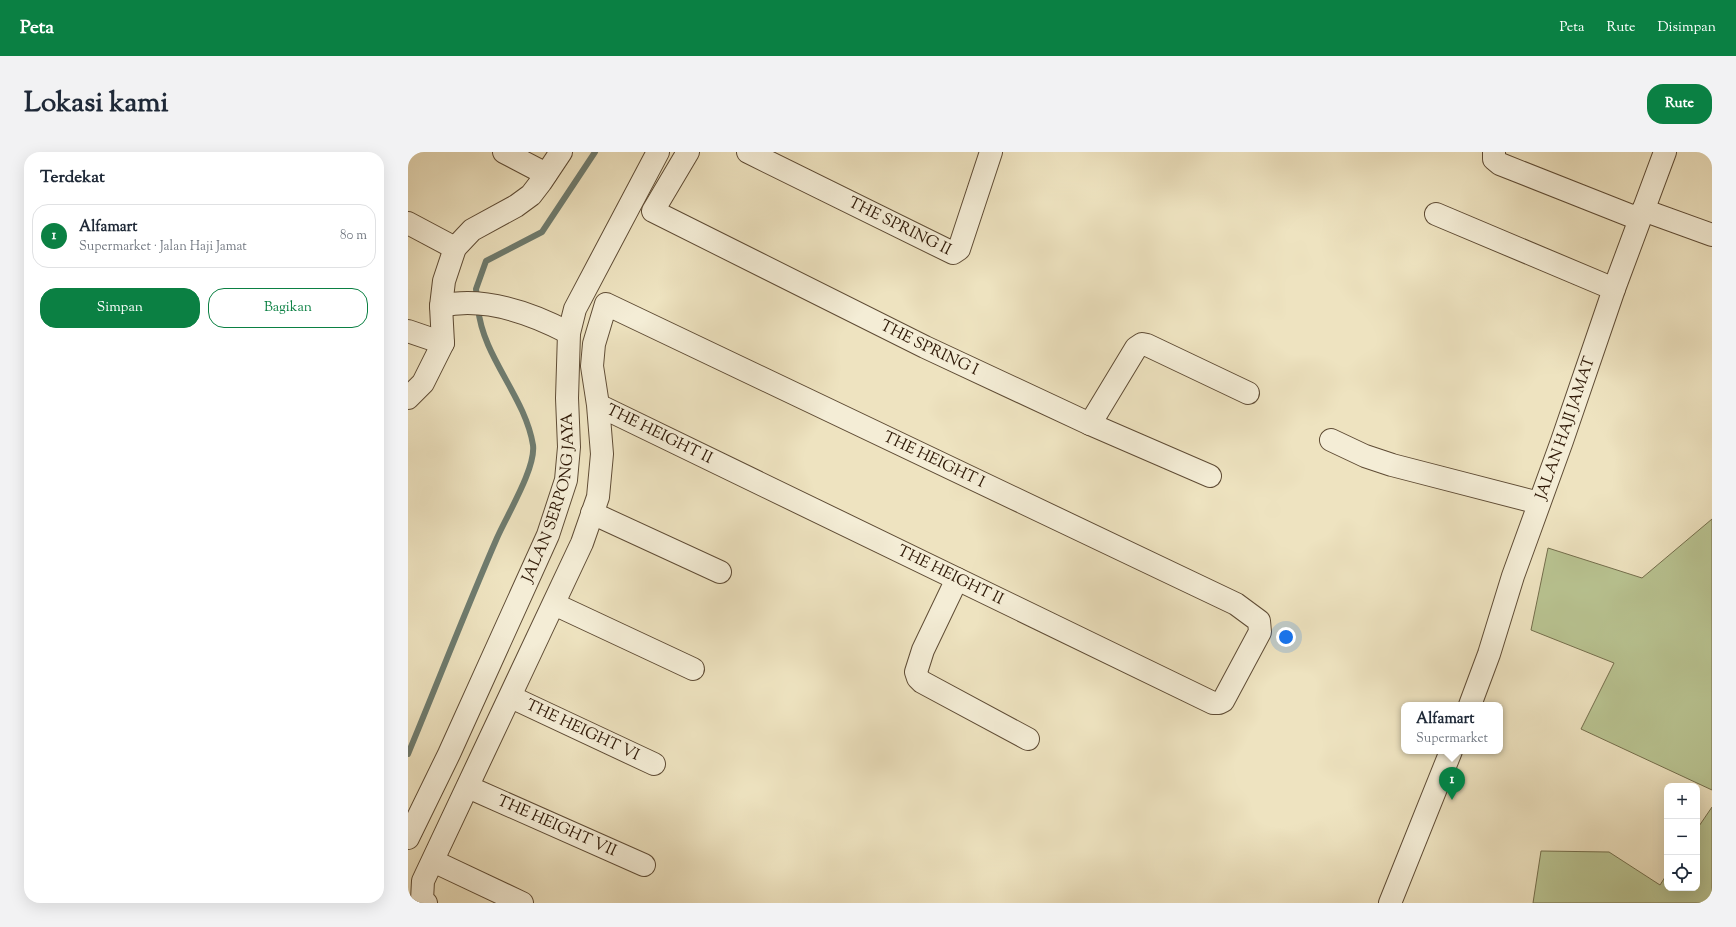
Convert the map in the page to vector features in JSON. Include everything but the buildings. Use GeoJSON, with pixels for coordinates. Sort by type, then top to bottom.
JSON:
{"type":"FeatureCollection","features":[{"type":"Feature","properties":{"kind":"street"},"geometry":{"type":"LineString","coordinates":[[504,152],[546,174]]}},
{"type":"Feature","properties":{"kind":"street"},"geometry":{"type":"LineString","coordinates":[[408,398],[423,383],[443,343],[448,304],[444,281],[455,248],[472,230],[516,206],[531,195],[561,152]]}},
{"type":"Feature","properties":{"kind":"street","name":"JALAN SERPONG JAYA"},"geometry":{"type":"LineString","coordinates":[[408,838],[449,754],[548,535],[566,480],[569,447],[567,398],[570,333],[575,309],[658,152]]}},
{"type":"Feature","properties":{"kind":"street","name":"THE SPRING I"},"geometry":{"type":"LineString","coordinates":[[688,152],[653,211],[925,347],[1090,424],[1210,476]]}},
{"type":"Feature","properties":{"kind":"street","name":"THE SPRING II"},"geometry":{"type":"LineString","coordinates":[[748,152],[953,253],[959,249],[991,152]]}},
{"type":"Feature","properties":{"kind":"street"},"geometry":{"type":"LineString","coordinates":[[1494,152],[1494,159],[1500,164],[1641,215],[1712,235]]}},
{"type":"Feature","properties":{"kind":"street","name":"JALAN HAJI JAMAT"},"geometry":{"type":"LineString","coordinates":[[1471,702],[1490,654],[1513,576],[1614,289],[1665,152]]}},
{"type":"Feature","properties":{"kind":"street"},"geometry":{"type":"LineString","coordinates":[[1436,214],[1614,289]]}},
{"type":"Feature","properties":{"kind":"street"},"geometry":{"type":"LineString","coordinates":[[408,223],[455,248]]}},
{"type":"Feature","properties":{"kind":"street"},"geometry":{"type":"LineString","coordinates":[[448,304],[500,306],[535,317],[570,333]]}},
{"type":"Feature","properties":{"kind":"street","name":"THE HEIGHT I"},"geometry":{"type":"LineString","coordinates":[[598,405],[592,366],[594,344],[599,323],[606,304],[1236,604],[1259,621]]}},
{"type":"Feature","properties":{"kind":"street"},"geometry":{"type":"LineString","coordinates":[[408,331],[443,343]]}},
{"type":"Feature","properties":{"kind":"street"},"geometry":{"type":"LineString","coordinates":[[1090,424],[1136,348],[1142,344],[1147,344],[1248,393]]}},
{"type":"Feature","properties":{"kind":"street"},"geometry":{"type":"LineString","coordinates":[[426,903],[422,900],[424,881],[574,562],[598,497],[602,454],[598,405]]}},
{"type":"Feature","properties":{"kind":"street","name":"THE HEIGHT II"},"geometry":{"type":"LineString","coordinates":[[598,405],[1213,703],[1224,701],[1260,632],[1259,621]]}},
{"type":"Feature","properties":{"kind":"street"},"geometry":{"type":"LineString","coordinates":[[1331,440],[1365,456],[1392,465],[1539,503]]}},
{"type":"Feature","properties":{"kind":"street"},"geometry":{"type":"LineString","coordinates":[[592,513],[720,572]]}},
{"type":"Feature","properties":{"kind":"street"},"geometry":{"type":"LineString","coordinates":[[542,547],[574,562]]}},
{"type":"Feature","properties":{"kind":"street"},"geometry":{"type":"LineString","coordinates":[[957,579],[923,650],[916,672],[918,678],[922,682],[1028,739]]}},
{"type":"Feature","properties":{"kind":"street"},"geometry":{"type":"LineString","coordinates":[[554,604],[693,669]]}},
{"type":"Feature","properties":{"kind":"street","name":"THE HEIGHT VI"},"geometry":{"type":"LineString","coordinates":[[511,697],[654,764]]}},
{"type":"Feature","properties":{"kind":"street"},"geometry":{"type":"LineString","coordinates":[[1390,903],[1450,754]]}},
{"type":"Feature","properties":{"kind":"street","name":"THE HEIGHT VII"},"geometry":{"type":"LineString","coordinates":[[468,787],[644,865]]}},
{"type":"Feature","properties":{"kind":"street"},"geometry":{"type":"LineString","coordinates":[[433,861],[522,903]]}},
{"type":"Feature","properties":{"kind":"green space"},"geometry":{"type":"Polygon","coordinates":[[[1712,519],[1712,790],[1700,784],[1700,783],[1697,783],[1581,729],[1614,663],[1531,630],[1548,548],[1642,578],[1712,519]]]}},
{"type":"Feature","properties":{"kind":"green space"},"geometry":{"type":"Polygon","coordinates":[[[1712,807],[1712,903],[1533,903],[1541,851],[1609,852],[1660,885],[1664,879],[1664,891],[1700,891],[1700,825],[1712,807]]]}},
{"type":"Feature","properties":{"kind":"waterway"},"geometry":{"type":"LineString","coordinates":[[477,299],[476,289],[486,261],[542,232],[595,152]]}},
{"type":"Feature","properties":{"kind":"waterway"},"geometry":{"type":"LineString","coordinates":[[408,754],[497,538],[526,478],[533,455],[533,445],[529,427],[522,410],[488,344],[481,326],[478,308]]}},
{"type":"Feature","properties":{"kind":"place","name":"Alfamart"},"geometry":{"type":"Point","coordinates":[1452,800]}}]}
